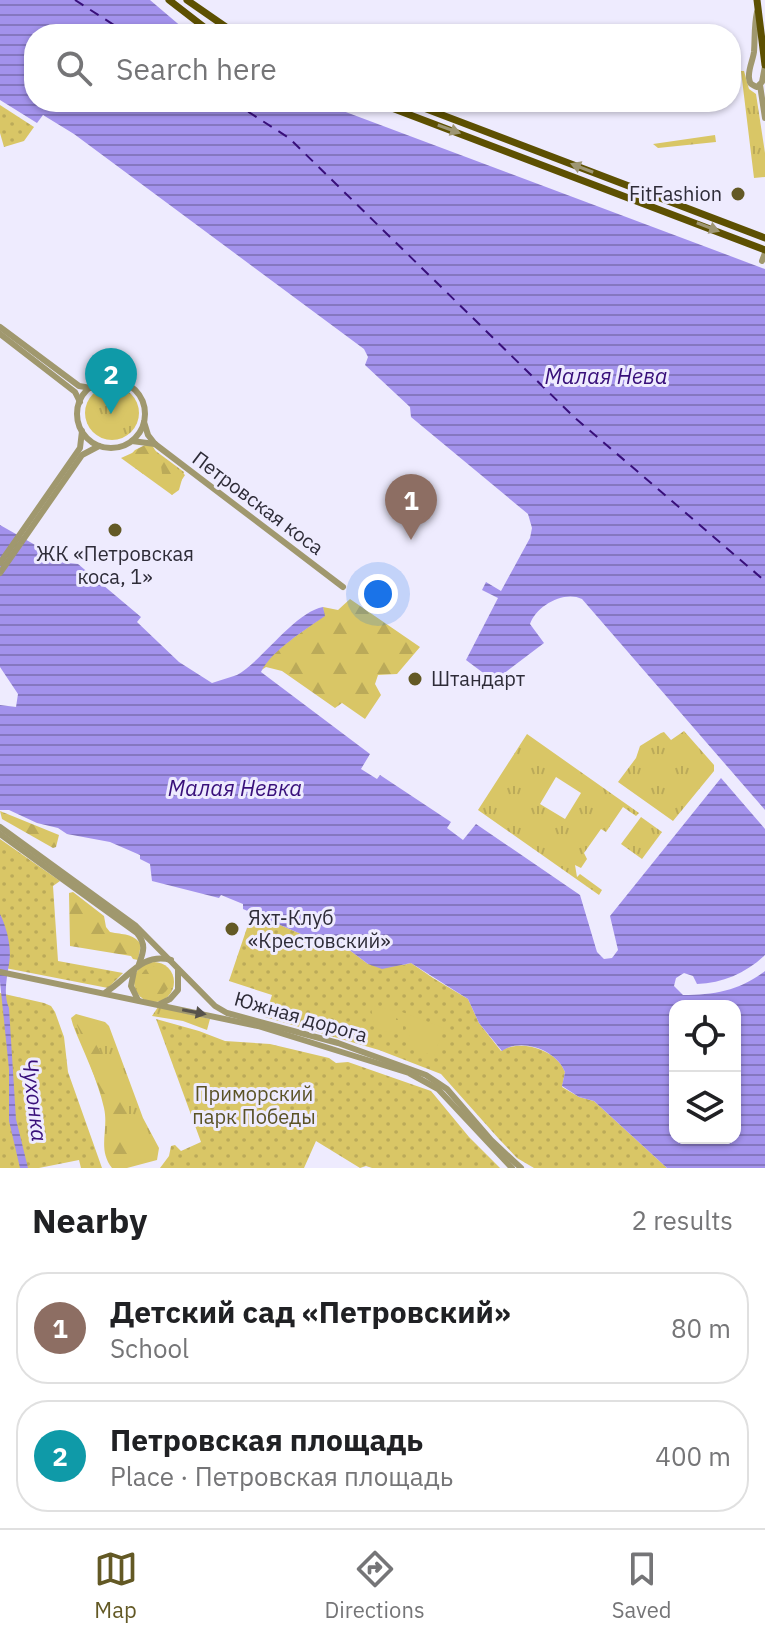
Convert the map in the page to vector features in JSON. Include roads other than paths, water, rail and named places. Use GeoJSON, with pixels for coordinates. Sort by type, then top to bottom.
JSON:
{"type":"FeatureCollection","features":[{"type":"Feature","properties":{"kind":"main road"},"geometry":{"type":"LineString","coordinates":[[169,0],[200,24]]}},
{"type":"Feature","properties":{"kind":"main road"},"geometry":{"type":"LineString","coordinates":[[187,0],[222,24]]}},
{"type":"Feature","properties":{"kind":"main road"},"geometry":{"type":"LineString","coordinates":[[758,4],[765,66]]}},
{"type":"Feature","properties":{"kind":"main road"},"geometry":{"type":"LineString","coordinates":[[403,112],[651,205],[764,255]]}},
{"type":"Feature","properties":{"kind":"main road"},"geometry":{"type":"LineString","coordinates":[[434,112],[765,238]]}},
{"type":"Feature","properties":{"kind":"street"},"geometry":{"type":"LineString","coordinates":[[758,4],[749,76],[754,87],[760,85]]}},
{"type":"Feature","properties":{"kind":"street"},"geometry":{"type":"LineString","coordinates":[[765,66],[760,85],[765,118]]}},
{"type":"Feature","properties":{"kind":"street"},"geometry":{"type":"LineString","coordinates":[[0,327],[79,386],[91,388],[110,381],[129,386],[142,401],[144,422],[132,441],[116,448],[99,446],[82,455],[0,563]]}},
{"type":"Feature","properties":{"kind":"street"},"geometry":{"type":"LineString","coordinates":[[0,334],[75,392],[80,402]]}},
{"type":"Feature","properties":{"kind":"street"},"geometry":{"type":"LineString","coordinates":[[0,573],[80,448],[80,402],[91,388]]}},
{"type":"Feature","properties":{"kind":"street","name":"Петровская коса"},"geometry":{"type":"LineString","coordinates":[[144,422],[155,444],[343,587]]}},
{"type":"Feature","properties":{"kind":"street"},"geometry":{"type":"LineString","coordinates":[[82,431],[99,446]]}},
{"type":"Feature","properties":{"kind":"street","name":"Петровская коса"},"geometry":{"type":"LineString","coordinates":[[132,441],[155,444]]}},
{"type":"Feature","properties":{"kind":"street","name":"Южная дорога"},"geometry":{"type":"LineString","coordinates":[[0,827],[136,926],[215,1006],[227,1013],[338,1043],[404,1065],[434,1079],[521,1168]]}},
{"type":"Feature","properties":{"kind":"street"},"geometry":{"type":"LineString","coordinates":[[0,834],[137,933],[145,948],[131,986],[138,1000]]}},
{"type":"Feature","properties":{"kind":"street"},"geometry":{"type":"LineString","coordinates":[[102,993],[110,990],[137,966],[155,958],[171,960]]}},
{"type":"Feature","properties":{"kind":"street"},"geometry":{"type":"LineString","coordinates":[[0,972],[158,1004],[170,999],[178,990],[180,974],[177,967]]}},
{"type":"Feature","properties":{"kind":"street","name":"Южная дорога"},"geometry":{"type":"LineString","coordinates":[[158,1004],[295,1036],[416,1076],[438,1089],[512,1168]]}},
{"type":"Feature","properties":{"kind":"water","name":"Малая Нева"},"geometry":{"type":"Polygon","coordinates":[[[0,0],[150,0],[178,24],[24,24],[24,112],[346,112],[765,269],[765,810],[582,599],[559,598],[538,611],[530,624],[544,643],[494,681],[466,660],[498,598],[482,590],[486,582],[501,591],[530,538],[532,528],[528,514],[411,417],[410,407],[365,365],[368,357],[364,349],[74,134],[43,115],[37,123],[0,100],[0,0]]]}},
{"type":"Feature","properties":{"kind":"water","name":"Малая Невка"},"geometry":{"type":"Polygon","coordinates":[[[0,525],[59,562],[78,564],[141,617],[137,622],[179,662],[212,683],[237,675],[301,618],[323,607],[325,616],[280,649],[261,672],[370,754],[361,769],[377,779],[380,775],[451,822],[447,828],[463,840],[476,824],[580,895],[597,952],[604,959],[612,958],[618,950],[610,916],[721,778],[765,829],[765,955],[742,972],[725,979],[697,984],[693,976],[684,973],[676,978],[674,986],[683,995],[716,993],[746,983],[765,971],[765,1168],[667,1168],[594,1101],[579,1097],[562,1086],[565,1072],[554,1057],[528,1046],[519,1045],[502,1051],[479,1023],[468,999],[411,963],[382,969],[368,964],[348,949],[322,943],[243,909],[243,904],[221,895],[219,898],[152,881],[150,864],[140,859],[140,855],[110,842],[67,834],[9,810],[0,810],[0,705],[16,707],[18,694],[0,667],[0,525]]]}},
{"type":"Feature","properties":{"kind":"water"},"geometry":{"type":"Polygon","coordinates":[[[0,914],[10,951],[6,992],[16,1119],[28,1168],[20,1168],[9,1121],[9,1069],[0,982],[0,914]]]}},
{"type":"Feature","properties":{"kind":"place","name":"FitFashion"},"geometry":{"type":"Point","coordinates":[738,194]}},
{"type":"Feature","properties":{"kind":"place","name":"Петровская площадь"},"geometry":{"type":"Point","coordinates":[111,414]}},
{"type":"Feature","properties":{"kind":"place","name":"ЖК «Петровская коса, 1»"},"geometry":{"type":"Point","coordinates":[115,530]}},
{"type":"Feature","properties":{"kind":"place","name":"Детский сад «Петровский»"},"geometry":{"type":"Point","coordinates":[411,540]}},
{"type":"Feature","properties":{"kind":"place","name":"Штандарт"},"geometry":{"type":"Point","coordinates":[415,679]}},
{"type":"Feature","properties":{"kind":"place","name":"Яхт-Клуб «Крестовский»"},"geometry":{"type":"Point","coordinates":[232,929]}},
{"type":"Feature","properties":{"kind":"park label","name":"Приморский парк Победы"},"geometry":{"type":"Point","coordinates":[254,1106]}},
{"type":"Feature","properties":{"kind":"water label","name":"Чухонка"},"geometry":{"type":"Point","coordinates":[35,1100]}}]}
